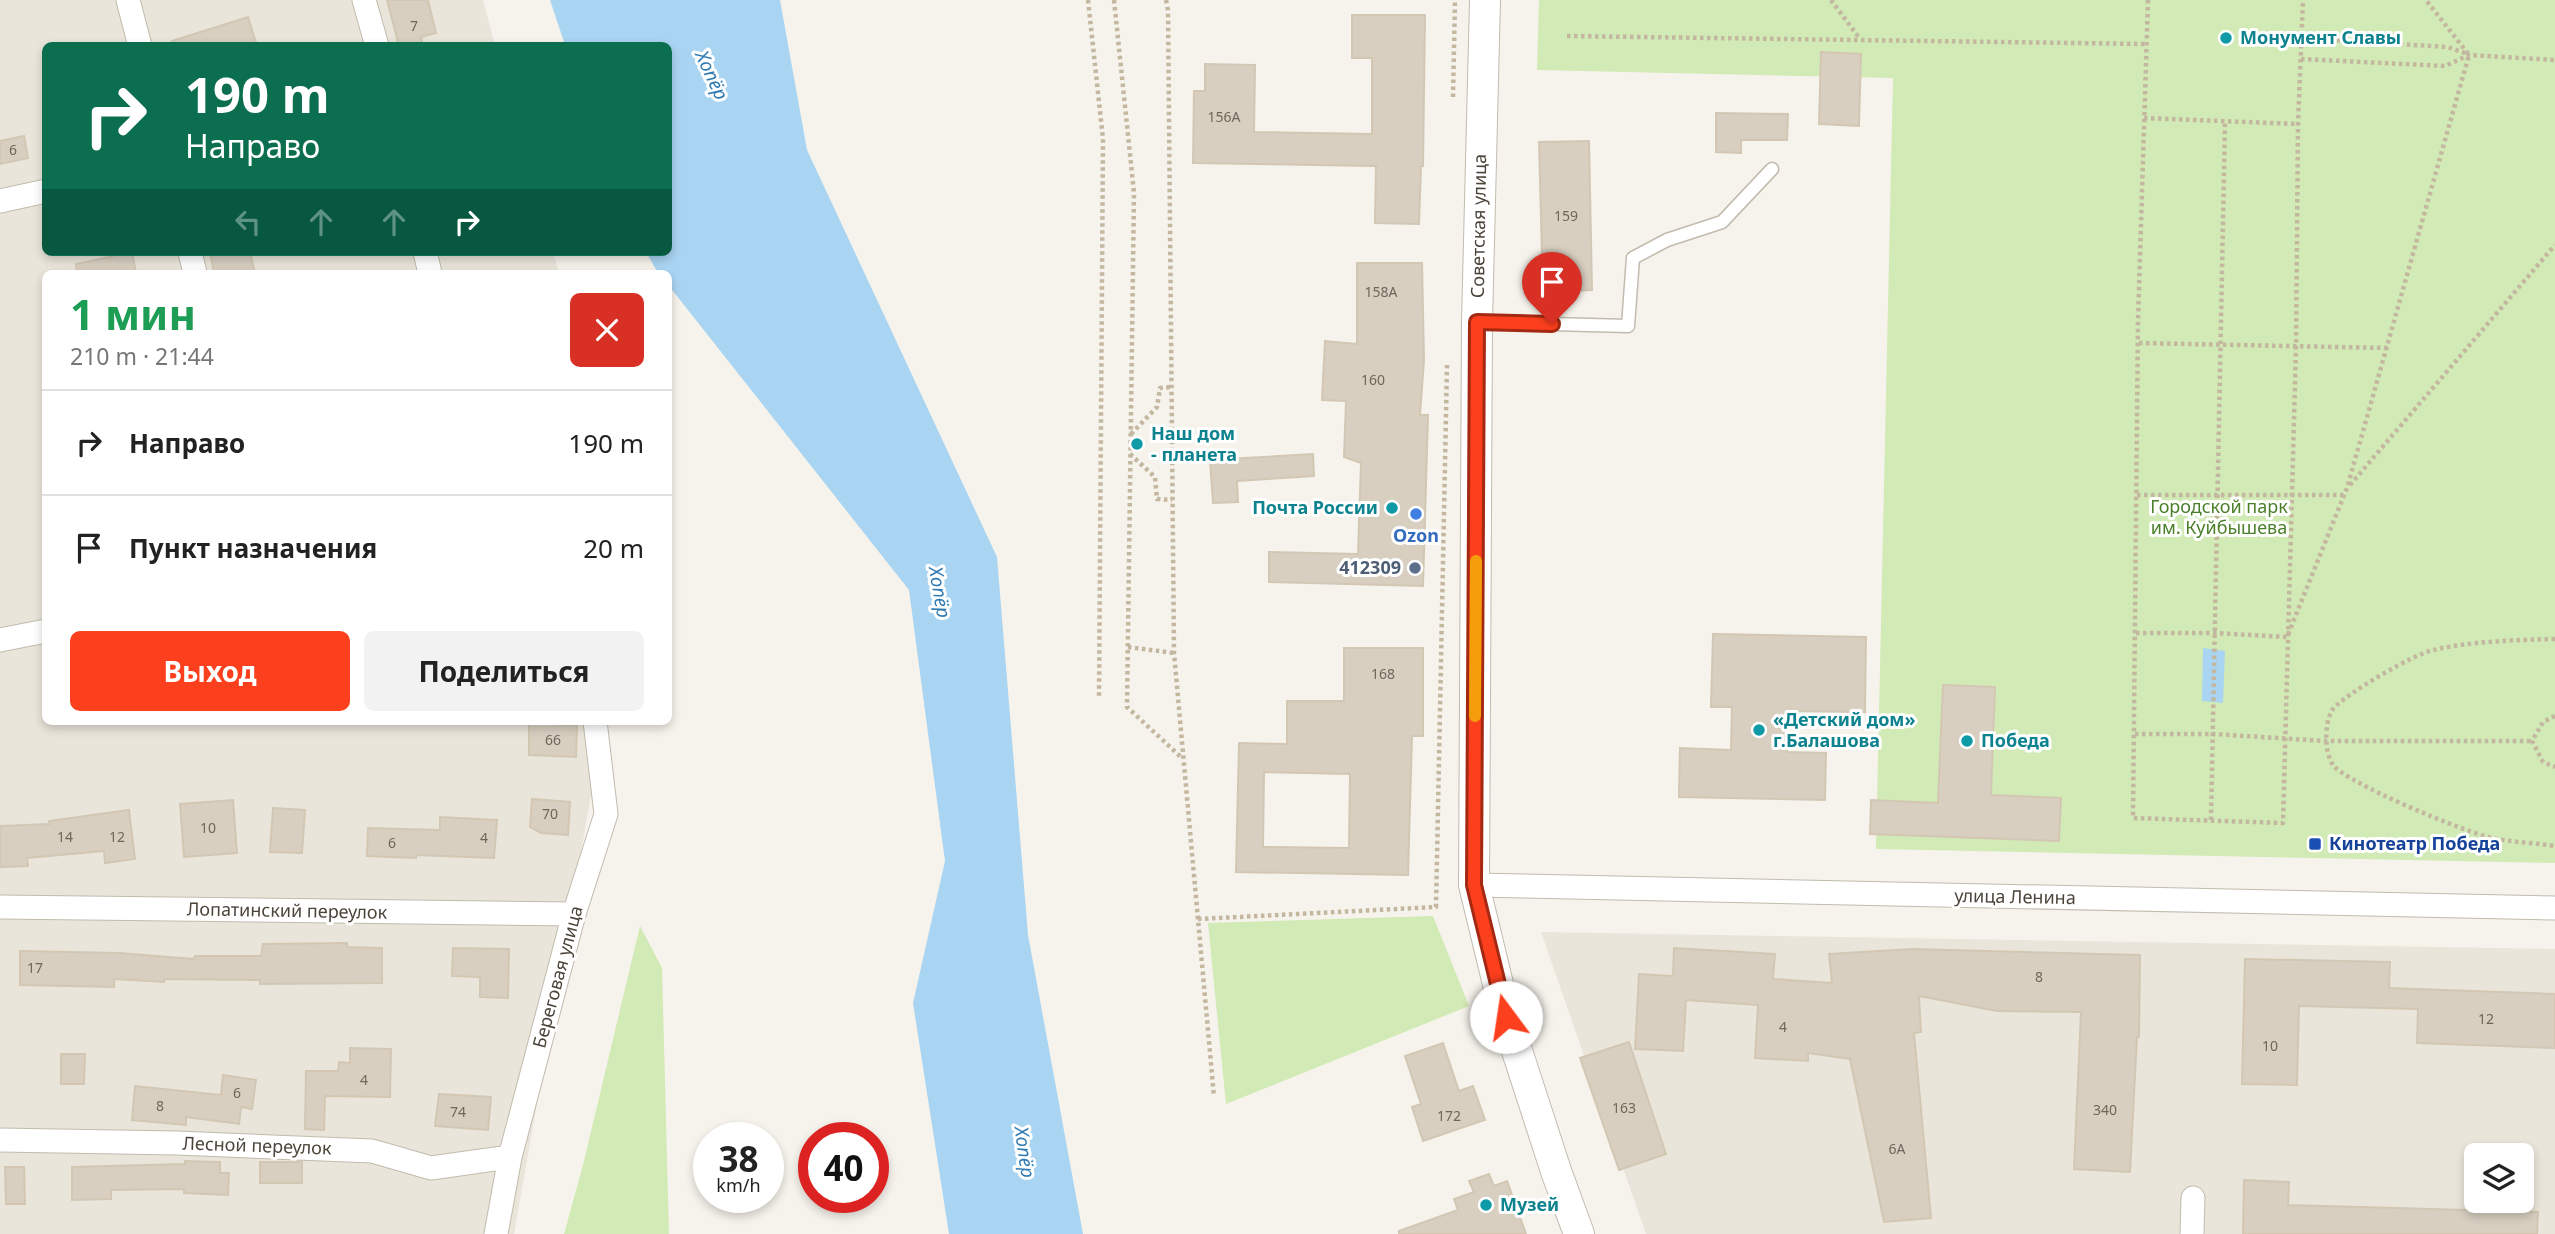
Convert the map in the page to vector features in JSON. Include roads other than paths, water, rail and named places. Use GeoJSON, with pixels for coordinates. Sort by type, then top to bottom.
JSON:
{"type":"FeatureCollection","features":[{"type":"Feature","properties":{"kind":"street"},"geometry":{"type":"LineString","coordinates":[[128,0],[139,42]]}},
{"type":"Feature","properties":{"kind":"street"},"geometry":{"type":"LineString","coordinates":[[364,0],[376,42]]}},
{"type":"Feature","properties":{"kind":"street","name":"Советская улица"},"geometry":{"type":"LineString","coordinates":[[1485,0],[1477,322],[1474,885],[1506,1017],[1579,1234]]}},
{"type":"Feature","properties":{"kind":"street"},"geometry":{"type":"LineString","coordinates":[[0,201],[42,192]]}},
{"type":"Feature","properties":{"kind":"street"},"geometry":{"type":"LineString","coordinates":[[0,640],[42,632]]}},
{"type":"Feature","properties":{"kind":"street","name":"Береговая улица"},"geometry":{"type":"LineString","coordinates":[[496,1234],[510,1157],[574,914],[606,814],[595,725]]}},
{"type":"Feature","properties":{"kind":"street","name":"улица Ленина"},"geometry":{"type":"LineString","coordinates":[[1474,885],[2555,908]]}},
{"type":"Feature","properties":{"kind":"street","name":"Лопатинский переулок"},"geometry":{"type":"LineString","coordinates":[[0,907],[574,914]]}},
{"type":"Feature","properties":{"kind":"street","name":"Лесной переулок"},"geometry":{"type":"LineString","coordinates":[[0,1140],[177,1143],[372,1151],[432,1168],[510,1157]]}},
{"type":"Feature","properties":{"kind":"street"},"geometry":{"type":"LineString","coordinates":[[2192,1234],[2193,1198]]}},
{"type":"Feature","properties":{"kind":"lane"},"geometry":{"type":"LineString","coordinates":[[1477,322],[1628,326],[1633,258],[1667,240],[1722,222],[1773,169]]}},
{"type":"Feature","properties":{"kind":"water","name":"Хопёр"},"geometry":{"type":"Polygon","coordinates":[[[550,0],[780,0],[807,150],[997,557],[1028,935],[1083,1234],[949,1234],[913,1003],[945,861],[909,590],[672,290],[672,270],[656,270],[648,256],[672,256],[672,42],[564,42],[550,0]]]}},
{"type":"Feature","properties":{"kind":"water"},"geometry":{"type":"Polygon","coordinates":[[[2203,648],[2225,651],[2223,703],[2202,701],[2203,648]]]}},
{"type":"Feature","properties":{"kind":"place","name":"Монумент Славы"},"geometry":{"type":"Point","coordinates":[2226,38]}},
{"type":"Feature","properties":{"kind":"place","name":"Наш дом - планета"},"geometry":{"type":"Point","coordinates":[1137,444]}},
{"type":"Feature","properties":{"kind":"place","name":"Почта России"},"geometry":{"type":"Point","coordinates":[1392,508]}},
{"type":"Feature","properties":{"kind":"place","name":"Ozon"},"geometry":{"type":"Point","coordinates":[1416,514]}},
{"type":"Feature","properties":{"kind":"place","name":"412309"},"geometry":{"type":"Point","coordinates":[1415,568]}},
{"type":"Feature","properties":{"kind":"place","name":"«Детский дом» г.Балашова"},"geometry":{"type":"Point","coordinates":[1759,730]}},
{"type":"Feature","properties":{"kind":"place","name":"Победа"},"geometry":{"type":"Point","coordinates":[1967,741]}},
{"type":"Feature","properties":{"kind":"place","name":"Кинотеатр Победа"},"geometry":{"type":"Point","coordinates":[2315,844]}},
{"type":"Feature","properties":{"kind":"place","name":"Музей"},"geometry":{"type":"Point","coordinates":[1486,1205]}},
{"type":"Feature","properties":{"kind":"park label","name":"Городской парк им. Куйбышева"},"geometry":{"type":"Point","coordinates":[2219,517]}}]}
